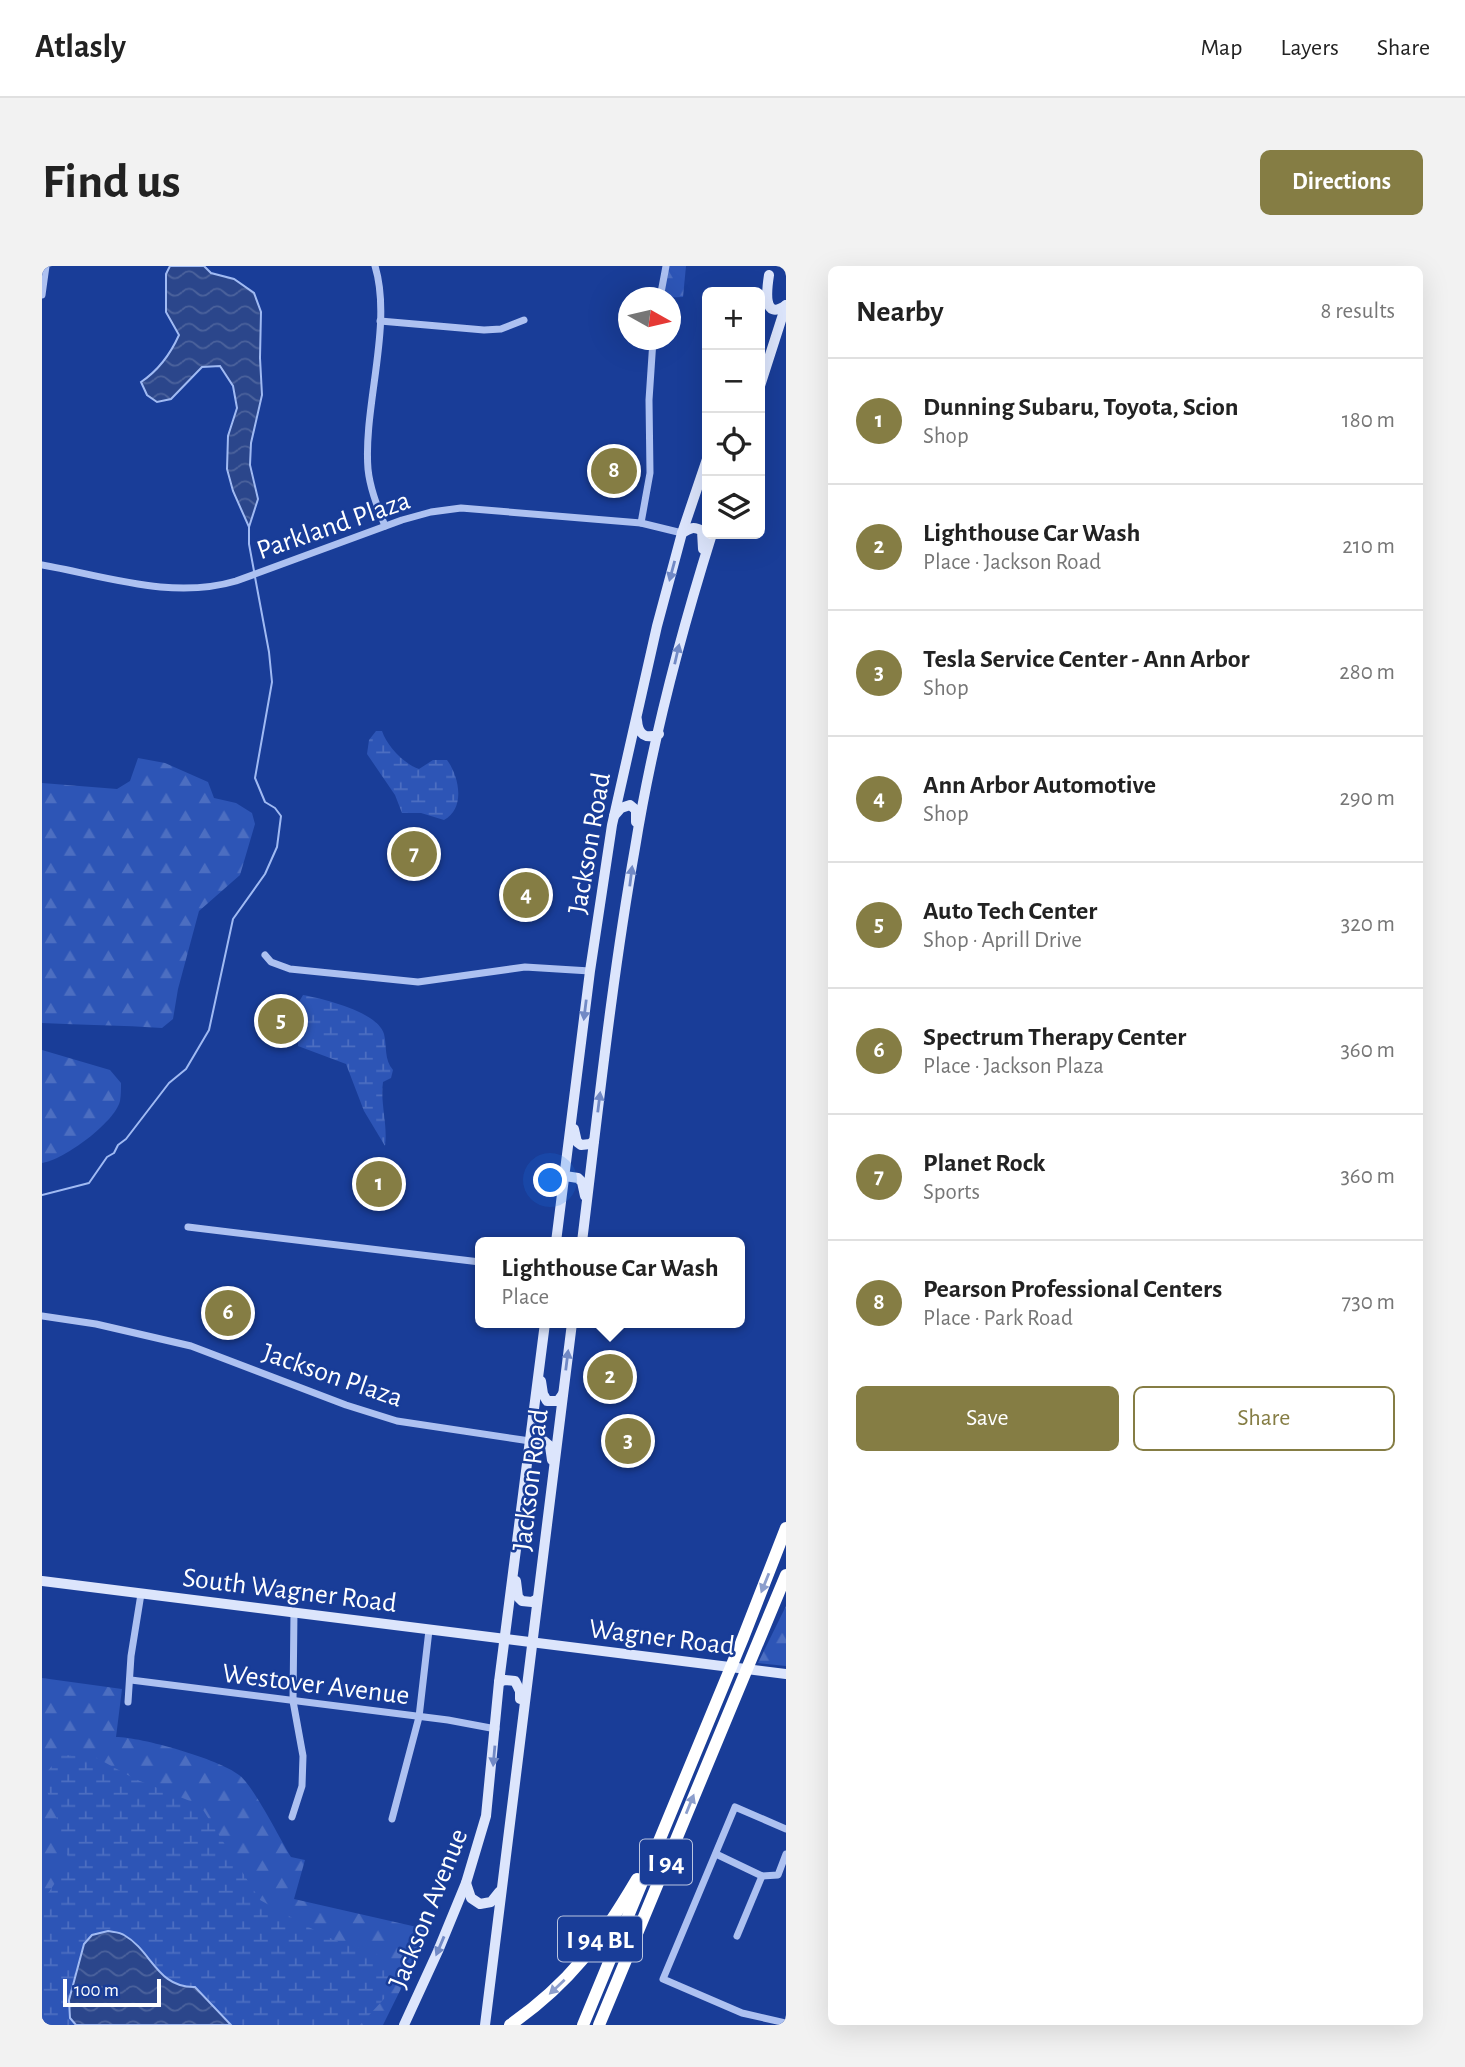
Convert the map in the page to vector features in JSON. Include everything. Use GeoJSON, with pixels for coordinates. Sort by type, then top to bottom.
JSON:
{"type":"FeatureCollection","features":[{"type":"Feature","properties":{"kind":"highway","name":"I 94"},"geometry":{"type":"LineString","coordinates":[[583,2025],[786,1528]]}},
{"type":"Feature","properties":{"kind":"highway","name":"I 94"},"geometry":{"type":"LineString","coordinates":[[599,2025],[786,1575]]}},
{"type":"Feature","properties":{"kind":"highway","name":"I 94 BL"},"geometry":{"type":"LineString","coordinates":[[510,2025],[532,2010],[562,1983],[592,1950],[617,1913],[664,1830]]}},
{"type":"Feature","properties":{"kind":"main road"},"geometry":{"type":"LineString","coordinates":[[770,271],[767,304],[774,309],[786,305]]}},
{"type":"Feature","properties":{"kind":"main road"},"geometry":{"type":"LineString","coordinates":[[765,370],[786,305]]}},
{"type":"Feature","properties":{"kind":"main road","name":"Jackson Road"},"geometry":{"type":"LineString","coordinates":[[557,1237],[590,971],[614,816],[636,713],[682,533],[702,475]]}},
{"type":"Feature","properties":{"kind":"main road"},"geometry":{"type":"LineString","coordinates":[[682,533],[696,527],[702,531],[702,565]]}},
{"type":"Feature","properties":{"kind":"main road","name":"Jackson Road"},"geometry":{"type":"LineString","coordinates":[[583,1237],[634,849],[687,614],[710,539]]}},
{"type":"Feature","properties":{"kind":"main road"},"geometry":{"type":"LineString","coordinates":[[636,713],[641,734],[651,737],[659,734]]}},
{"type":"Feature","properties":{"kind":"main road"},"geometry":{"type":"LineString","coordinates":[[614,816],[626,805],[636,810],[634,849]]}},
{"type":"Feature","properties":{"kind":"main road"},"geometry":{"type":"LineString","coordinates":[[573,1112],[577,1142],[586,1146],[594,1141]]}},
{"type":"Feature","properties":{"kind":"main road"},"geometry":{"type":"LineString","coordinates":[[565,1177],[578,1178],[582,1182],[586,1209]]}},
{"type":"Feature","properties":{"kind":"main road","name":"Jackson Road"},"geometry":{"type":"LineString","coordinates":[[505,1639],[544,1328]]}},
{"type":"Feature","properties":{"kind":"main road","name":"Jackson Road"},"geometry":{"type":"LineString","coordinates":[[531,1642],[571,1328]]}},
{"type":"Feature","properties":{"kind":"main road"},"geometry":{"type":"LineString","coordinates":[[540,1364],[544,1399],[558,1401],[563,1394]]}},
{"type":"Feature","properties":{"kind":"main road"},"geometry":{"type":"LineString","coordinates":[[530,1441],[539,1439],[550,1446],[553,1476]]}},
{"type":"Feature","properties":{"kind":"main road"},"geometry":{"type":"LineString","coordinates":[[515,1558],[518,1597],[526,1602],[537,1599]]}},
{"type":"Feature","properties":{"kind":"main road","name":"South Wagner Road"},"geometry":{"type":"LineString","coordinates":[[42,1581],[531,1642]]}},
{"type":"Feature","properties":{"kind":"main road","name":"Jackson Avenue"},"geometry":{"type":"LineString","coordinates":[[404,2025],[439,1951],[466,1883],[486,1816],[505,1639]]}},
{"type":"Feature","properties":{"kind":"main road","name":"Jackson Avenue"},"geometry":{"type":"LineString","coordinates":[[485,2024],[531,1642]]}},
{"type":"Feature","properties":{"kind":"main road","name":"Wagner Road"},"geometry":{"type":"LineString","coordinates":[[531,1642],[786,1674]]}},
{"type":"Feature","properties":{"kind":"main road"},"geometry":{"type":"LineString","coordinates":[[499,1682],[510,1679],[518,1685],[521,1716]]}},
{"type":"Feature","properties":{"kind":"main road"},"geometry":{"type":"LineString","coordinates":[[466,1883],[471,1898],[480,1904],[491,1902],[500,1891]]}},
{"type":"Feature","properties":{"kind":"street"},"geometry":{"type":"LineString","coordinates":[[42,295],[46,266]]}},
{"type":"Feature","properties":{"kind":"street"},"geometry":{"type":"LineString","coordinates":[[375,266],[380,321],[368,449],[371,485],[385,526]]}},
{"type":"Feature","properties":{"kind":"street"},"geometry":{"type":"LineString","coordinates":[[662,287],[666,266]]}},
{"type":"Feature","properties":{"kind":"street"},"geometry":{"type":"LineString","coordinates":[[380,321],[484,330],[501,329],[524,320]]}},
{"type":"Feature","properties":{"kind":"street"},"geometry":{"type":"LineString","coordinates":[[641,523],[650,473],[649,401],[652,350]]}},
{"type":"Feature","properties":{"kind":"street","name":"Parkland Plaza"},"geometry":{"type":"LineString","coordinates":[[42,565],[171,589],[209,587],[247,577],[385,526],[431,512],[470,508],[641,523],[682,533]]}},
{"type":"Feature","properties":{"kind":"street"},"geometry":{"type":"LineString","coordinates":[[265,955],[271,962],[289,969],[418,982],[524,967],[590,971]]}},
{"type":"Feature","properties":{"kind":"street"},"geometry":{"type":"LineString","coordinates":[[188,1227],[475,1261]]}},
{"type":"Feature","properties":{"kind":"street","name":"Jackson Plaza"},"geometry":{"type":"LineString","coordinates":[[42,1316],[96,1324],[191,1346],[365,1412],[397,1421],[530,1441]]}},
{"type":"Feature","properties":{"kind":"street"},"geometry":{"type":"LineString","coordinates":[[128,1702],[131,1656],[141,1594]]}},
{"type":"Feature","properties":{"kind":"street"},"geometry":{"type":"LineString","coordinates":[[292,1817],[302,1786],[303,1756],[293,1701],[294,1612]]}},
{"type":"Feature","properties":{"kind":"street"},"geometry":{"type":"LineString","coordinates":[[392,1819],[419,1717],[429,1630]]}},
{"type":"Feature","properties":{"kind":"street","name":"Westover Avenue"},"geometry":{"type":"LineString","coordinates":[[131,1679],[496,1729]]}},
{"type":"Feature","properties":{"kind":"street"},"geometry":{"type":"LineString","coordinates":[[786,1829],[735,1807],[663,1979],[742,2013],[786,2023]]}},
{"type":"Feature","properties":{"kind":"street"},"geometry":{"type":"LineString","coordinates":[[716,1854],[762,1876],[778,1875],[786,1854]]}},
{"type":"Feature","properties":{"kind":"street"},"geometry":{"type":"LineString","coordinates":[[737,1936],[762,1876]]}},
{"type":"Feature","properties":{"kind":"green space"},"geometry":{"type":"Polygon","coordinates":[[[663,266],[686,266],[683,297],[681,287],[662,287],[663,266]]]}},
{"type":"Feature","properties":{"kind":"green space"},"geometry":{"type":"Polygon","coordinates":[[[376,731],[382,731],[397,754],[419,769],[433,760],[447,760],[455,774],[458,792],[458,800],[451,815],[444,820],[421,813],[402,813],[395,795],[367,754],[369,740],[376,731]]]}},
{"type":"Feature","properties":{"kind":"green space"},"geometry":{"type":"Polygon","coordinates":[[[138,758],[165,763],[208,782],[214,798],[236,803],[252,813],[255,824],[240,875],[199,911],[178,989],[173,1019],[162,1028],[42,1023],[42,783],[117,789],[130,781],[138,758]]]}},
{"type":"Feature","properties":{"kind":"green space"},"geometry":{"type":"Polygon","coordinates":[[[303,995],[336,1003],[361,1013],[380,1026],[393,1070],[391,1078],[383,1082],[385,1146],[364,1111],[346,1064],[298,1046],[300,1000],[303,995]]]}},
{"type":"Feature","properties":{"kind":"green space"},"geometry":{"type":"Polygon","coordinates":[[[42,1050],[110,1070],[121,1083],[120,1101],[109,1119],[75,1148],[42,1163],[42,1050]]]}},
{"type":"Feature","properties":{"kind":"green space"},"geometry":{"type":"Polygon","coordinates":[[[786,1606],[786,1666],[758,1663],[786,1606]]]}},
{"type":"Feature","properties":{"kind":"green space"},"geometry":{"type":"Polygon","coordinates":[[[42,1678],[122,1689],[116,1737],[179,1750],[215,1762],[239,1775],[259,1801],[291,1857],[305,1860],[294,1899],[430,1930],[383,2025],[231,2025],[224,2020],[70,2017],[76,2025],[42,2025],[42,1678]]]}},
{"type":"Feature","properties":{"kind":"green space"},"geometry":{"type":"Polygon","coordinates":[[[62,1755],[95,1757],[135,1779],[200,1805],[260,1900],[325,1936],[353,1947],[370,1949],[393,1967],[394,1988],[360,2025],[231,2025],[206,1998],[161,1974],[128,1936],[120,1932],[106,1932],[91,1938],[79,1956],[70,2017],[76,2025],[42,2025],[42,1902],[68,1858],[42,1777],[62,1755]]]}},
{"type":"Feature","properties":{"kind":"water"},"geometry":{"type":"Polygon","coordinates":[[[170,266],[204,266],[211,273],[234,279],[254,293],[261,312],[262,395],[251,443],[250,465],[258,499],[249,527],[233,491],[227,469],[228,436],[237,408],[233,386],[220,366],[202,367],[171,399],[157,402],[147,395],[141,382],[163,362],[179,335],[166,312],[166,274],[170,266]]]}},
{"type":"Feature","properties":{"kind":"water"},"geometry":{"type":"Polygon","coordinates":[[[108,1931],[122,1934],[134,1942],[172,1982],[195,1987],[231,2025],[76,2025],[70,2018],[69,2000],[84,1944],[92,1935],[108,1931]]]}},
{"type":"Feature","properties":{"kind":"waterway"},"geometry":{"type":"LineString","coordinates":[[249,527],[254,571]]}},
{"type":"Feature","properties":{"kind":"waterway"},"geometry":{"type":"LineString","coordinates":[[42,1195],[89,1183],[107,1157],[126,1139],[169,1083],[186,1069],[209,1030],[233,919],[265,874],[277,847],[281,816],[265,802],[255,778],[272,682],[255,577]]}},
{"type":"Feature","properties":{"kind":"place","name":"Pearson Professional Centers"},"geometry":{"type":"Point","coordinates":[614,471]}},
{"type":"Feature","properties":{"kind":"place","name":"Planet Rock"},"geometry":{"type":"Point","coordinates":[414,854]}},
{"type":"Feature","properties":{"kind":"place","name":"Ann Arbor Automotive"},"geometry":{"type":"Point","coordinates":[526,895]}},
{"type":"Feature","properties":{"kind":"place","name":"Auto Tech Center"},"geometry":{"type":"Point","coordinates":[281,1021]}},
{"type":"Feature","properties":{"kind":"place","name":"Dunning Subaru, Toyota, Scion"},"geometry":{"type":"Point","coordinates":[379,1184]}},
{"type":"Feature","properties":{"kind":"place","name":"Spectrum Therapy Center"},"geometry":{"type":"Point","coordinates":[228,1313]}},
{"type":"Feature","properties":{"kind":"place","name":"Lighthouse Car Wash"},"geometry":{"type":"Point","coordinates":[610,1377]}},
{"type":"Feature","properties":{"kind":"place","name":"Tesla Service Center - Ann Arbor"},"geometry":{"type":"Point","coordinates":[628,1441]}}]}
